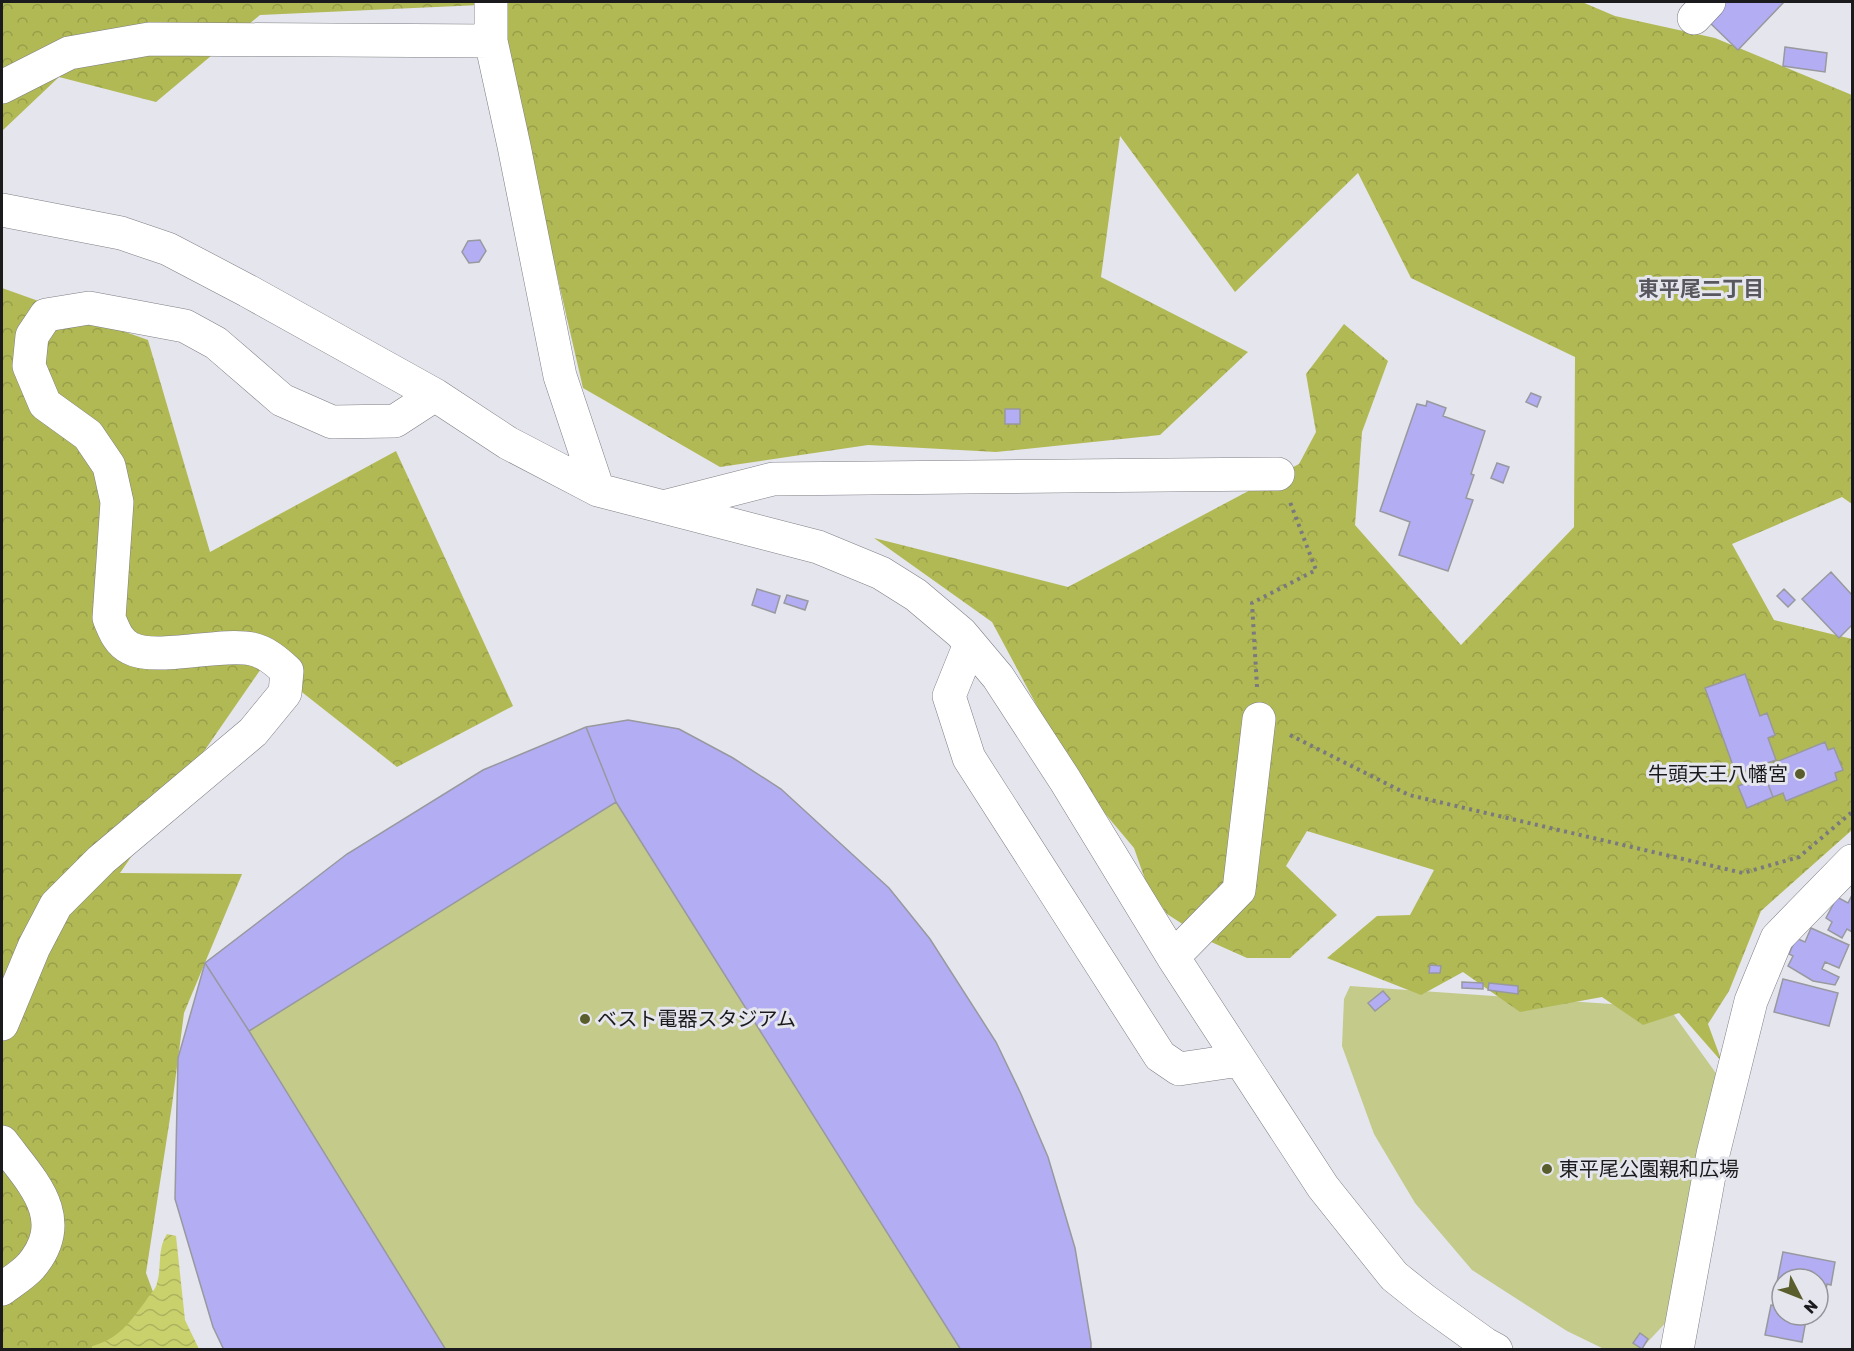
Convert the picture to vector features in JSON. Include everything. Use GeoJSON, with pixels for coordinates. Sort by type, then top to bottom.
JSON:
{"type":"FeatureCollection","features":[{"type":"Feature","properties":{"kind":"street"},"geometry":{"type":"LineString","coordinates":[[491,2],[491,41],[560,376],[598,489]]}},
{"type":"Feature","properties":{"kind":"street"},"geometry":{"type":"LineString","coordinates":[[2,87],[69,53],[149,39],[491,41]]}},
{"type":"Feature","properties":{"kind":"street"},"geometry":{"type":"LineString","coordinates":[[2,210],[121,233],[168,249],[435,395],[508,443],[598,489],[818,547],[881,573],[916,595],[961,633],[998,677],[1059,771],[1173,957],[1323,1187],[1394,1276],[1424,1300],[1496,1350]]}},
{"type":"Feature","properties":{"kind":"street"},"geometry":{"type":"LineString","coordinates":[[2,1024],[34,947],[57,905],[101,860],[254,732],[285,693],[287,671],[272,658],[254,650],[236,647],[154,653],[131,649],[116,635],[109,618],[117,502],[109,466],[88,435],[45,404],[29,366],[32,336],[46,315],[89,308],[186,326],[216,343],[282,400],[332,422],[395,421],[435,395]]}},
{"type":"Feature","properties":{"kind":"street"},"geometry":{"type":"LineString","coordinates":[[665,507],[773,479],[1278,474]]}},
{"type":"Feature","properties":{"kind":"street"},"geometry":{"type":"LineString","coordinates":[[970,644],[949,696],[969,758],[1160,1056],[1179,1069],[1240,1060]]}},
{"type":"Feature","properties":{"kind":"street"},"geometry":{"type":"LineString","coordinates":[[1173,957],[1239,890],[1259,719]]}},
{"type":"Feature","properties":{"kind":"street"},"geometry":{"type":"LineString","coordinates":[[1677,1350],[1713,1154],[1751,1001],[1777,938],[1852,861]]}},
{"type":"Feature","properties":{"kind":"street"},"geometry":{"type":"LineString","coordinates":[[2,1142],[38,1190],[49,1214],[45,1245],[30,1268],[2,1289]]}},
{"type":"Feature","properties":{"kind":"path"},"geometry":{"type":"LineString","coordinates":[[1278,474],[1316,570],[1252,603],[1259,719],[1409,795],[1743,873],[1799,857],[1852,812]]}},
{"type":"Feature","properties":{"kind":"shaded area","name":"ベスト電器スタジアム"},"geometry":{"type":"Polygon","coordinates":[[[628,720],[679,729],[733,758],[781,789],[996,1042],[1048,1157],[1075,1248],[1091,1349],[224,1349],[178,1058],[205,963],[347,854],[483,770],[586,727],[628,720]]]}},
{"type":"Feature","properties":{"kind":"shaded area","name":"東平尾公園親和広場"},"geometry":{"type":"Polygon","coordinates":[[[1350,986],[1669,1008],[1718,1076],[1671,1317],[1641,1349],[1604,1349],[1567,1331],[1472,1270],[1415,1203],[1374,1134],[1342,1046],[1344,999],[1350,986]]]}},
{"type":"Feature","properties":{"kind":"green space"},"geometry":{"type":"Polygon","coordinates":[[[2,2],[1582,2],[1615,16],[1715,38],[1852,95],[1852,504],[1842,497],[1732,544],[1774,620],[1852,639],[1852,830],[1761,911],[1729,991],[1708,1024],[1722,1062],[1679,1013],[1643,1025],[1602,997],[1520,1012],[1463,972],[1421,995],[1327,958],[1377,916],[1410,915],[1434,870],[1307,831],[1286,866],[1337,915],[1290,958],[1247,958],[1209,941],[1167,914],[1147,885],[1134,848],[1076,779],[992,622],[874,538],[1068,587],[1299,464],[1316,432],[1306,374],[1344,324],[1388,361],[1362,432],[1355,525],[1461,645],[1574,527],[1575,357],[1411,278],[1358,173],[1235,292],[1120,136],[1101,277],[1248,352],[1160,435],[996,452],[868,445],[720,467],[583,388],[519,110],[480,5],[260,15],[156,102],[59,77],[2,131],[2,2]]]}},
{"type":"Feature","properties":{"kind":"green space"},"geometry":{"type":"Polygon","coordinates":[[[2,288],[148,340],[210,552],[396,451],[513,706],[397,767],[265,663],[120,873],[242,874],[184,1013],[146,1273],[159,1308],[122,1349],[2,1350],[2,288]]]}},
{"type":"Feature","properties":{"kind":"water"},"geometry":{"type":"Polygon","coordinates":[[[167,1234],[176,1236],[185,1320],[199,1349],[92,1349],[92,1346],[109,1339],[124,1328],[154,1289],[162,1246],[167,1234]]]}},
{"type":"Feature","properties":{"kind":"building"},"geometry":{"type":"Polygon","coordinates":[[[1726,2],[1784,2],[1738,50],[1708,21],[1726,2]]]}},
{"type":"Feature","properties":{"kind":"building"},"geometry":{"type":"Polygon","coordinates":[[[1785,47],[1827,53],[1825,72],[1783,66],[1785,47]]]}},
{"type":"Feature","properties":{"kind":"building"},"geometry":{"type":"Polygon","coordinates":[[[480,240],[486,251],[479,262],[469,263],[462,252],[468,241],[480,240]]]}},
{"type":"Feature","properties":{"kind":"building"},"geometry":{"type":"Polygon","coordinates":[[[1531,393],[1541,397],[1537,407],[1526,402],[1531,393]]]}},
{"type":"Feature","properties":{"kind":"building"},"geometry":{"type":"Polygon","coordinates":[[[1427,401],[1446,408],[1443,416],[1485,431],[1466,498],[1473,500],[1448,571],[1399,555],[1410,522],[1380,511],[1417,404],[1426,406],[1427,401]]]}},
{"type":"Feature","properties":{"kind":"building"},"geometry":{"type":"Polygon","coordinates":[[[1005,409],[1020,409],[1020,424],[1005,424],[1005,409]]]}},
{"type":"Feature","properties":{"kind":"building"},"geometry":{"type":"Polygon","coordinates":[[[1497,463],[1509,467],[1503,483],[1491,478],[1497,463]]]}},
{"type":"Feature","properties":{"kind":"building"},"geometry":{"type":"Polygon","coordinates":[[[1831,572],[1852,595],[1852,625],[1839,638],[1802,599],[1831,572]]]}},
{"type":"Feature","properties":{"kind":"building"},"geometry":{"type":"Polygon","coordinates":[[[757,589],[780,596],[775,613],[752,605],[757,589]]]}},
{"type":"Feature","properties":{"kind":"building"},"geometry":{"type":"Polygon","coordinates":[[[1784,589],[1795,600],[1788,607],[1777,596],[1784,589]]]}},
{"type":"Feature","properties":{"kind":"building"},"geometry":{"type":"Polygon","coordinates":[[[787,595],[808,601],[805,610],[784,603],[787,595]]]}},
{"type":"Feature","properties":{"kind":"building"},"geometry":{"type":"Polygon","coordinates":[[[1745,674],[1760,716],[1767,713],[1775,735],[1768,738],[1776,760],[1736,774],[1705,688],[1745,674]]]}},
{"type":"Feature","properties":{"kind":"building"},"geometry":{"type":"Polygon","coordinates":[[[628,720],[679,729],[733,758],[781,789],[889,888],[930,939],[996,1042],[1048,1157],[1075,1248],[1091,1350],[961,1350],[616,802],[249,1031],[446,1350],[224,1350],[213,1327],[175,1199],[178,1058],[205,963],[347,854],[483,770],[586,727],[628,720]]]}},
{"type":"Feature","properties":{"kind":"building"},"geometry":{"type":"Polygon","coordinates":[[[628,720],[679,729],[733,758],[781,789],[889,888],[930,939],[996,1042],[1048,1157],[1075,1248],[1091,1350],[961,1350],[616,802],[586,727],[628,720]]]}},
{"type":"Feature","properties":{"kind":"building"},"geometry":{"type":"Polygon","coordinates":[[[1825,742],[1828,750],[1834,748],[1843,770],[1835,773],[1837,780],[1786,801],[1783,793],[1773,797],[1765,776],[1773,772],[1769,765],[1825,742]]]}},
{"type":"Feature","properties":{"kind":"building"},"geometry":{"type":"Polygon","coordinates":[[[1765,776],[1773,797],[1747,808],[1738,786],[1765,776]]]}},
{"type":"Feature","properties":{"kind":"building"},"geometry":{"type":"Polygon","coordinates":[[[1852,895],[1852,932],[1847,929],[1842,938],[1828,930],[1832,922],[1826,918],[1837,897],[1848,903],[1852,895]]]}},
{"type":"Feature","properties":{"kind":"building"},"geometry":{"type":"Polygon","coordinates":[[[1811,928],[1849,945],[1839,968],[1825,962],[1822,969],[1839,977],[1835,985],[1813,981],[1788,966],[1793,956],[1789,954],[1796,938],[1805,942],[1811,928]]]}},
{"type":"Feature","properties":{"kind":"building"},"geometry":{"type":"Polygon","coordinates":[[[205,963],[446,1350],[224,1350],[213,1327],[175,1199],[178,1058],[205,963]]]}},
{"type":"Feature","properties":{"kind":"building"},"geometry":{"type":"Polygon","coordinates":[[[1430,965],[1441,966],[1440,973],[1429,973],[1430,965]]]}},
{"type":"Feature","properties":{"kind":"building"},"geometry":{"type":"Polygon","coordinates":[[[1783,979],[1838,993],[1829,1026],[1774,1012],[1783,979]]]}},
{"type":"Feature","properties":{"kind":"building"},"geometry":{"type":"Polygon","coordinates":[[[1462,982],[1483,983],[1483,989],[1462,988],[1462,982]]]}},
{"type":"Feature","properties":{"kind":"building"},"geometry":{"type":"Polygon","coordinates":[[[1489,983],[1518,986],[1518,994],[1488,990],[1489,983]]]}},
{"type":"Feature","properties":{"kind":"building"},"geometry":{"type":"Polygon","coordinates":[[[1383,991],[1390,999],[1375,1011],[1368,1003],[1383,991]]]}},
{"type":"Feature","properties":{"kind":"building"},"geometry":{"type":"Polygon","coordinates":[[[1783,1252],[1835,1262],[1831,1285],[1830,1267],[1780,1267],[1783,1252]]]}},
{"type":"Feature","properties":{"kind":"building"},"geometry":{"type":"Polygon","coordinates":[[[1770,1310],[1770,1327],[1805,1327],[1802,1342],[1765,1335],[1770,1310]]]}},
{"type":"Feature","properties":{"kind":"building"},"geometry":{"type":"Polygon","coordinates":[[[1640,1333],[1648,1339],[1642,1349],[1633,1343],[1640,1333]]]}},
{"type":"Feature","properties":{"kind":"place","name":"牛頭天王八幡宮"},"geometry":{"type":"Point","coordinates":[1800,774]}},
{"type":"Feature","properties":{"kind":"place","name":"ベスト電器スタジアム"},"geometry":{"type":"Point","coordinates":[585,1019]}},
{"type":"Feature","properties":{"kind":"place","name":"東平尾公園親和広場"},"geometry":{"type":"Point","coordinates":[1547,1169]}},
{"type":"Feature","properties":{"kind":"district","name":"東平尾二丁目"},"geometry":{"type":"Point","coordinates":[1701,288]}}]}
